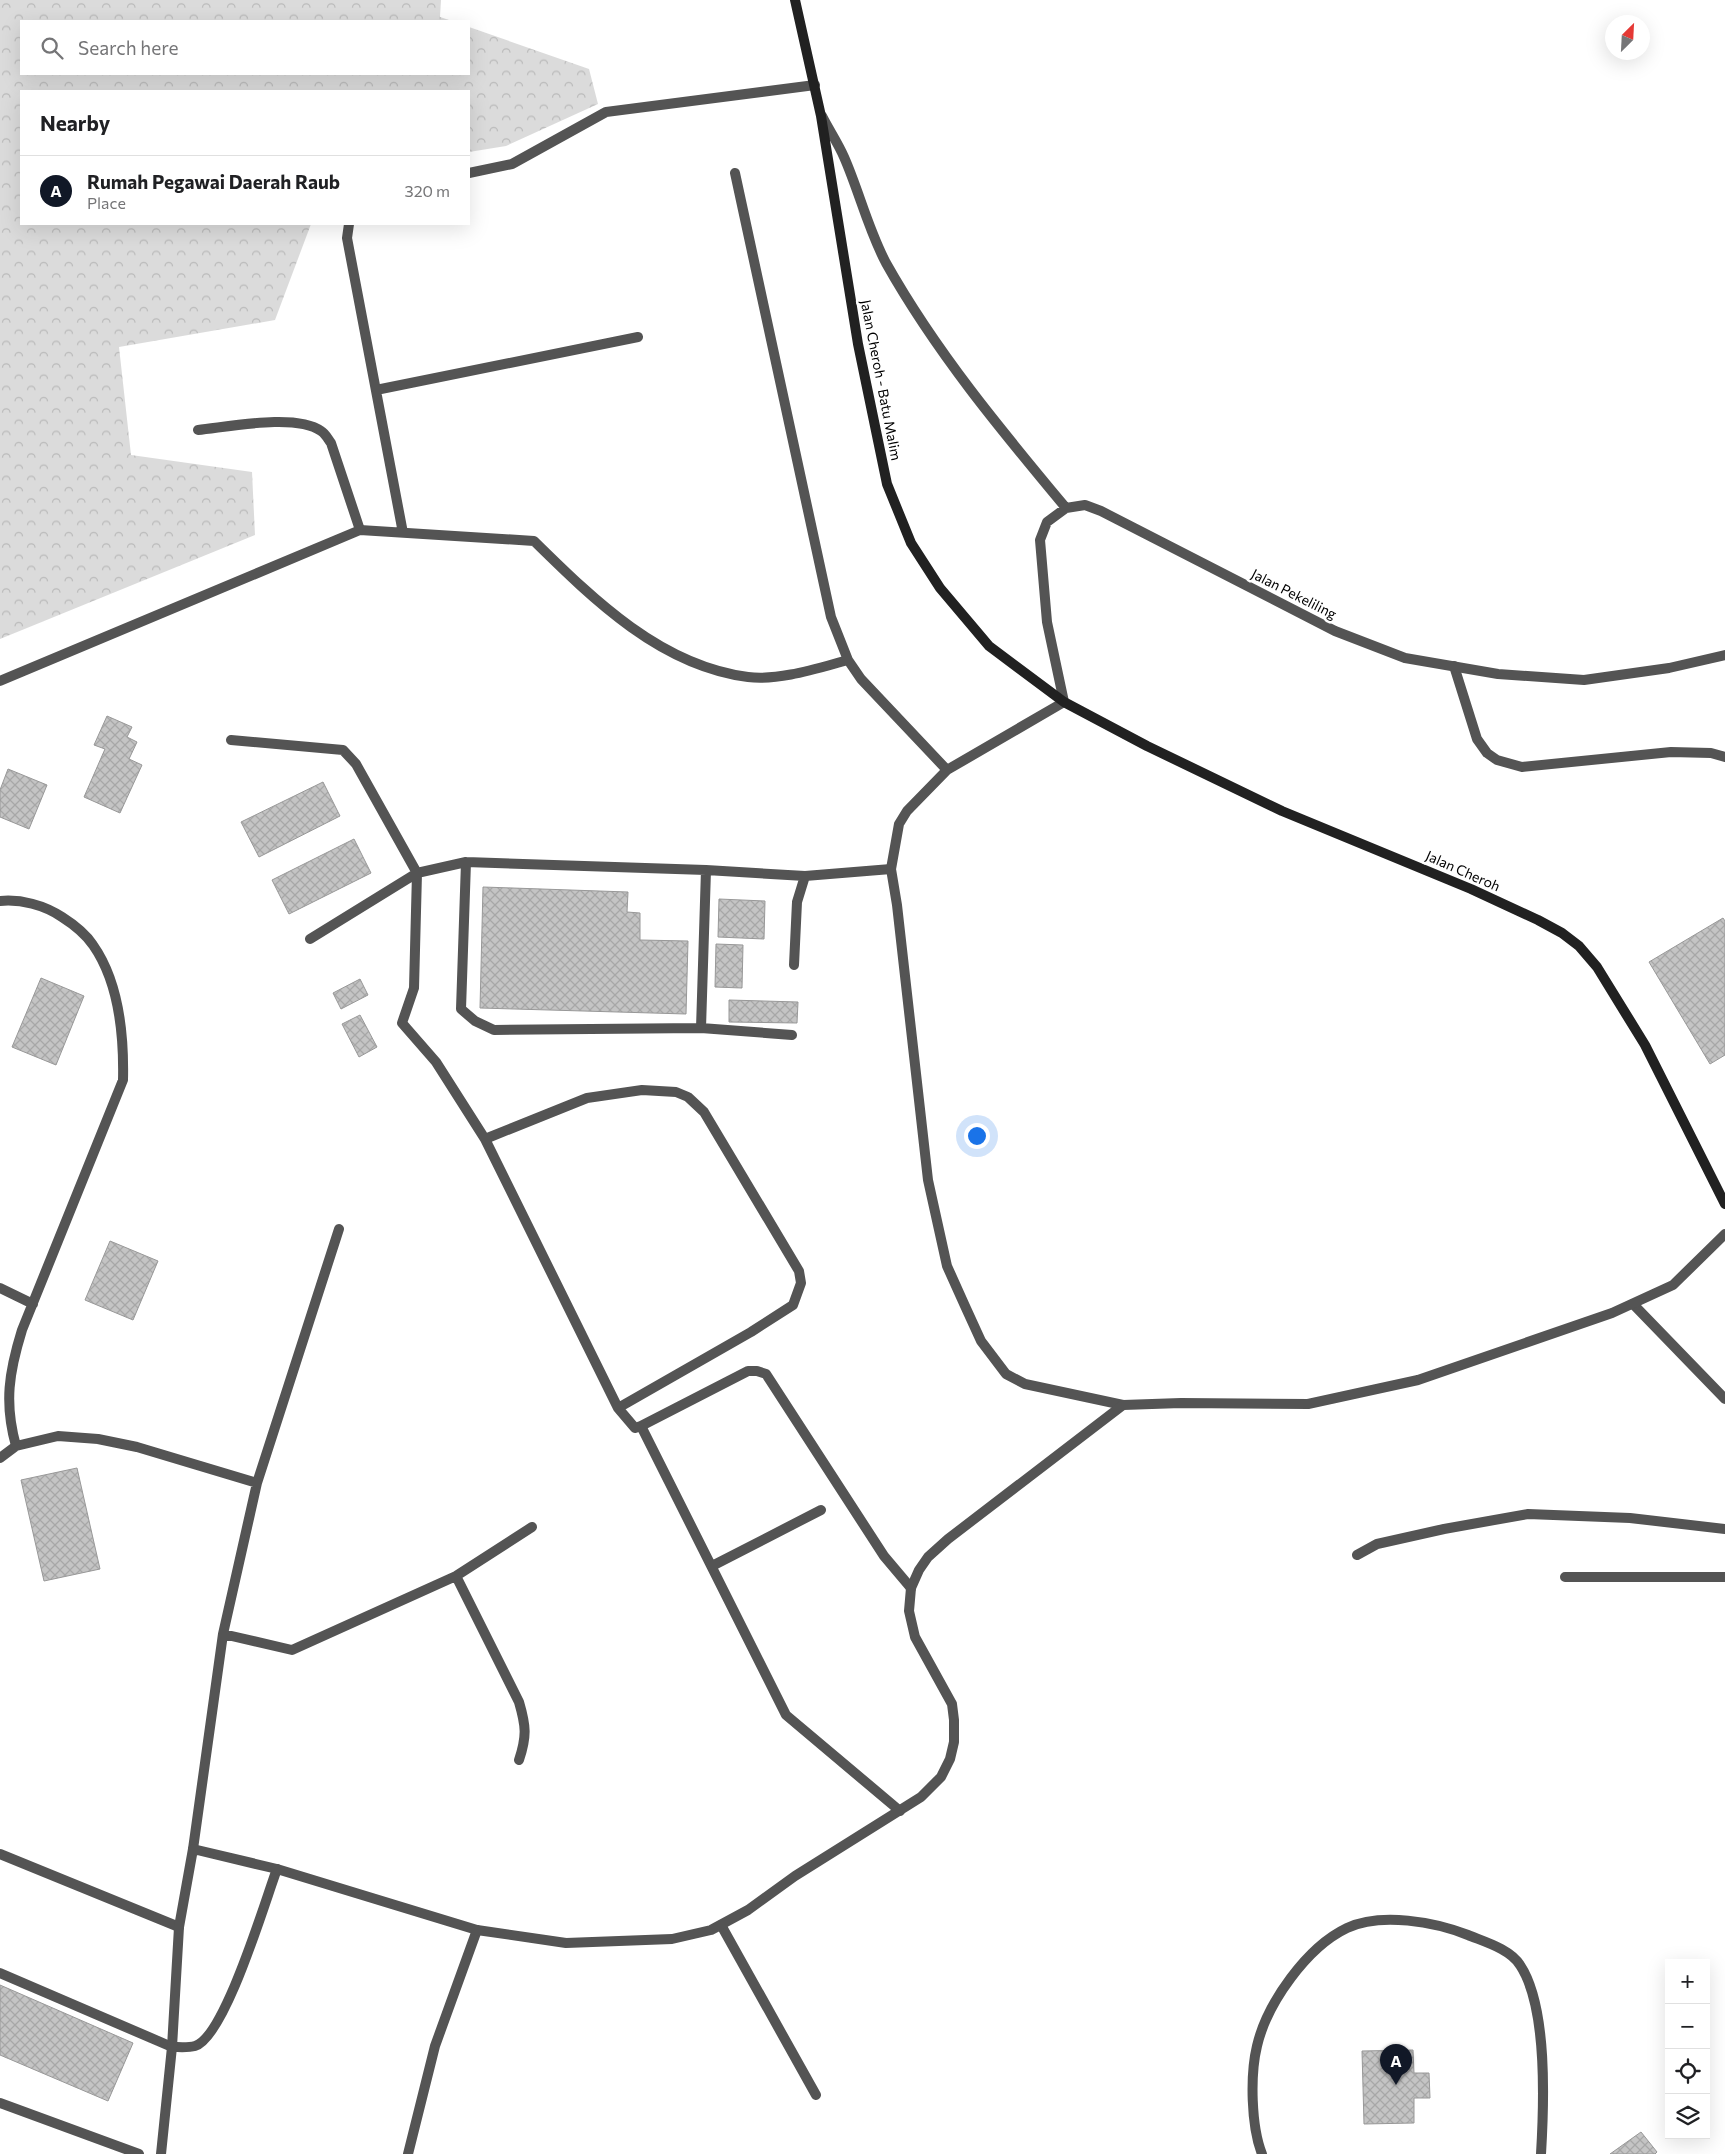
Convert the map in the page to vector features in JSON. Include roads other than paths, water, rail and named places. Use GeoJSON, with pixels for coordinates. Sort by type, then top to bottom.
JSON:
{"type":"FeatureCollection","features":[{"type":"Feature","properties":{"kind":"main road","name":"Jalan Cheroh - Batu Malim"},"geometry":{"type":"LineString","coordinates":[[795,0],[822,116],[858,344],[887,484],[911,543],[940,588],[989,646],[1064,702]]}},
{"type":"Feature","properties":{"kind":"main road","name":"Jalan Cheroh"},"geometry":{"type":"LineString","coordinates":[[1064,702],[1147,746],[1282,811],[1471,889],[1562,933],[1579,946],[1597,967],[1645,1045],[1725,1204]]}},
{"type":"Feature","properties":{"kind":"street"},"geometry":{"type":"LineString","coordinates":[[470,173],[512,164],[606,112],[815,84]]}},
{"type":"Feature","properties":{"kind":"street"},"geometry":{"type":"LineString","coordinates":[[822,116],[844,157],[865,214],[885,260],[918,318],[966,384],[1066,508],[1047,522],[1040,540],[1047,622],[1064,702],[947,770],[907,810],[899,824],[891,869],[897,905],[928,1180],[947,1266],[981,1342],[1006,1374],[1025,1384],[1122,1405],[1181,1403],[1308,1404],[1418,1380],[1612,1313],[1673,1285],[1725,1234]]}},
{"type":"Feature","properties":{"kind":"street"},"geometry":{"type":"LineString","coordinates":[[735,173],[831,616],[848,660],[861,679],[947,770]]}},
{"type":"Feature","properties":{"kind":"street"},"geometry":{"type":"LineString","coordinates":[[349,225],[347,238],[403,533]]}},
{"type":"Feature","properties":{"kind":"street"},"geometry":{"type":"LineString","coordinates":[[376,390],[638,337]]}},
{"type":"Feature","properties":{"kind":"street"},"geometry":{"type":"LineString","coordinates":[[198,430],[290,421],[309,425],[321,431],[331,443],[360,530]]}},
{"type":"Feature","properties":{"kind":"street","name":"Jalan Pekeliling"},"geometry":{"type":"LineString","coordinates":[[1066,508],[1085,505],[1100,511],[1335,631],[1405,658],[1498,674],[1584,680],[1669,668],[1725,655]]}},
{"type":"Feature","properties":{"kind":"street"},"geometry":{"type":"LineString","coordinates":[[0,681],[360,530],[534,541],[594,598],[663,648],[680,658],[708,668],[749,677],[795,674],[848,660]]}},
{"type":"Feature","properties":{"kind":"street"},"geometry":{"type":"LineString","coordinates":[[1454,666],[1477,739],[1487,753],[1497,760],[1522,766],[1671,752],[1711,752],[1725,757]]}},
{"type":"Feature","properties":{"kind":"street"},"geometry":{"type":"LineString","coordinates":[[231,740],[342,750],[356,764],[417,873],[414,988],[402,1023],[436,1062],[485,1139],[618,1408],[634,1428],[748,1371],[758,1371],[766,1374],[884,1556],[911,1588]]}},
{"type":"Feature","properties":{"kind":"street"},"geometry":{"type":"LineString","coordinates":[[310,939],[417,873],[466,862],[706,870],[805,876],[891,869]]}},
{"type":"Feature","properties":{"kind":"street"},"geometry":{"type":"LineString","coordinates":[[466,862],[461,1009],[475,1021],[494,1030],[701,1028],[792,1035]]}},
{"type":"Feature","properties":{"kind":"street"},"geometry":{"type":"LineString","coordinates":[[701,1028],[706,870]]}},
{"type":"Feature","properties":{"kind":"street"},"geometry":{"type":"LineString","coordinates":[[794,965],[797,902],[805,876]]}},
{"type":"Feature","properties":{"kind":"street"},"geometry":{"type":"LineString","coordinates":[[0,901],[22,901],[51,910],[76,926],[92,944],[106,968],[116,1003],[122,1040],[123,1080],[15,1352],[8,1389],[9,1421],[16,1446]]}},
{"type":"Feature","properties":{"kind":"street"},"geometry":{"type":"LineString","coordinates":[[485,1139],[587,1098],[642,1090],[676,1092],[688,1097],[704,1112],[799,1271],[801,1283],[793,1305],[751,1332],[618,1408]]}},
{"type":"Feature","properties":{"kind":"street"},"geometry":{"type":"LineString","coordinates":[[161,2154],[172,2047],[179,1928],[193,1849],[223,1634],[257,1483],[339,1229]]}},
{"type":"Feature","properties":{"kind":"street"},"geometry":{"type":"LineString","coordinates":[[0,1288],[33,1304]]}},
{"type":"Feature","properties":{"kind":"street"},"geometry":{"type":"LineString","coordinates":[[1633,1304],[1725,1399]]}},
{"type":"Feature","properties":{"kind":"street"},"geometry":{"type":"LineString","coordinates":[[193,1849],[277,1869],[477,1930],[566,1943],[672,1939],[711,1930],[748,1910],[795,1876],[900,1811],[921,1797],[941,1777],[950,1759],[954,1742],[952,1704],[915,1636],[909,1611],[911,1588],[919,1570],[928,1557],[948,1539],[1122,1405]]}},
{"type":"Feature","properties":{"kind":"street"},"geometry":{"type":"LineString","coordinates":[[641,1426],[786,1714],[900,1811]]}},
{"type":"Feature","properties":{"kind":"street"},"geometry":{"type":"LineString","coordinates":[[0,1458],[16,1446],[58,1436],[98,1439],[137,1447],[257,1483]]}},
{"type":"Feature","properties":{"kind":"street"},"geometry":{"type":"LineString","coordinates":[[712,1566],[821,1510]]}},
{"type":"Feature","properties":{"kind":"street"},"geometry":{"type":"LineString","coordinates":[[1356,1555],[1377,1544],[1444,1528],[1528,1514],[1630,1518],[1725,1529]]}},
{"type":"Feature","properties":{"kind":"street"},"geometry":{"type":"LineString","coordinates":[[223,1634],[292,1650],[456,1576],[532,1528]]}},
{"type":"Feature","properties":{"kind":"street"},"geometry":{"type":"LineString","coordinates":[[456,1576],[519,1702],[526,1724],[525,1741],[519,1760]]}},
{"type":"Feature","properties":{"kind":"street"},"geometry":{"type":"LineString","coordinates":[[1565,1578],[1725,1577]]}},
{"type":"Feature","properties":{"kind":"street"},"geometry":{"type":"LineString","coordinates":[[0,1854],[179,1928]]}},
{"type":"Feature","properties":{"kind":"street"},"geometry":{"type":"LineString","coordinates":[[0,1973],[172,2047],[196,2046],[208,2035],[220,2018],[232,1994],[277,1869]]}},
{"type":"Feature","properties":{"kind":"street"},"geometry":{"type":"LineString","coordinates":[[1262,2154],[1254,2120],[1252,2091],[1257,2046],[1273,2007],[1299,1967],[1316,1949],[1347,1928],[1372,1921],[1409,1920],[1459,1931],[1498,1947],[1519,1963],[1532,1988],[1538,2026],[1542,2072],[1541,2154]]}},
{"type":"Feature","properties":{"kind":"street"},"geometry":{"type":"LineString","coordinates":[[721,1925],[816,2095]]}},
{"type":"Feature","properties":{"kind":"street"},"geometry":{"type":"LineString","coordinates":[[408,2154],[434,2046],[477,1930]]}},
{"type":"Feature","properties":{"kind":"street"},"geometry":{"type":"LineString","coordinates":[[1,2105],[138,2154]]}},
{"type":"Feature","properties":{"kind":"place","name":"Rumah Pegawai Daerah Raub"},"geometry":{"type":"Point","coordinates":[1396,2085]}}]}
